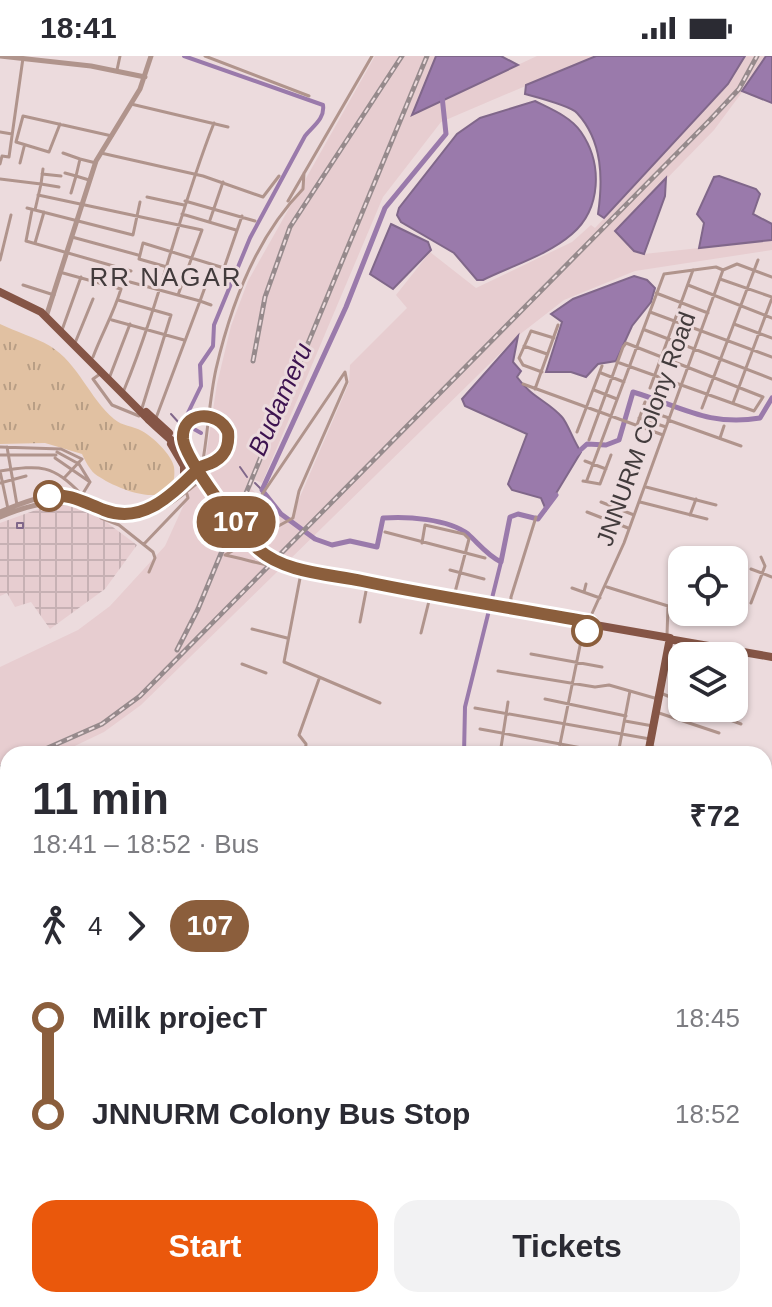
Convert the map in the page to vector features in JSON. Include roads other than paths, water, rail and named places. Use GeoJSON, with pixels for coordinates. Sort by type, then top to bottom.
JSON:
{"type":"FeatureCollection","features":[{"type":"Feature","properties":{"kind":"main road"},"geometry":{"type":"LineString","coordinates":[[0,294],[45,316],[62,330],[184,452],[259,550],[288,566],[668,642]]}},
{"type":"Feature","properties":{"kind":"main road"},"geometry":{"type":"LineString","coordinates":[[89,357],[100,374],[176,450],[184,466],[184,482]]}},
{"type":"Feature","properties":{"kind":"main road"},"geometry":{"type":"LineString","coordinates":[[89,357],[124,390],[141,412],[154,419],[175,439],[176,450]]}},
{"type":"Feature","properties":{"kind":"main road"},"geometry":{"type":"LineString","coordinates":[[748,653],[772,657]]}},
{"type":"Feature","properties":{"kind":"main road"},"geometry":{"type":"LineString","coordinates":[[651,746],[668,658]]}},
{"type":"Feature","properties":{"kind":"main road"},"geometry":{"type":"LineString","coordinates":[[652,746],[660,697]]}},
{"type":"Feature","properties":{"kind":"street"},"geometry":{"type":"LineString","coordinates":[[0,56],[91,66],[145,77]]}},
{"type":"Feature","properties":{"kind":"street"},"geometry":{"type":"LineString","coordinates":[[91,66],[93,56]]}},
{"type":"Feature","properties":{"kind":"street"},"geometry":{"type":"LineString","coordinates":[[117,70],[120,56]]}},
{"type":"Feature","properties":{"kind":"street"},"geometry":{"type":"LineString","coordinates":[[45,316],[63,273],[96,163],[145,77],[151,56]]}},
{"type":"Feature","properties":{"kind":"street"},"geometry":{"type":"LineString","coordinates":[[205,56],[309,96]]}},
{"type":"Feature","properties":{"kind":"street"},"geometry":{"type":"LineString","coordinates":[[202,473],[216,371],[225,335],[253,263],[372,56]]}},
{"type":"Feature","properties":{"kind":"street"},"geometry":{"type":"LineString","coordinates":[[0,164],[1,156],[9,157],[23,58]]}},
{"type":"Feature","properties":{"kind":"street"},"geometry":{"type":"LineString","coordinates":[[131,104],[228,127]]}},
{"type":"Feature","properties":{"kind":"street"},"geometry":{"type":"LineString","coordinates":[[60,124],[50,151],[24,146],[16,140],[22,117],[60,124],[112,136]]}},
{"type":"Feature","properties":{"kind":"street"},"geometry":{"type":"LineString","coordinates":[[124,390],[149,330],[184,203],[214,123]]}},
{"type":"Feature","properties":{"kind":"street"},"geometry":{"type":"LineString","coordinates":[[0,132],[12,134]]}},
{"type":"Feature","properties":{"kind":"street"},"geometry":{"type":"LineString","coordinates":[[20,163],[24,146]]}},
{"type":"Feature","properties":{"kind":"street"},"geometry":{"type":"LineString","coordinates":[[63,153],[96,163]]}},
{"type":"Feature","properties":{"kind":"street"},"geometry":{"type":"LineString","coordinates":[[101,153],[194,174],[263,197],[279,176]]}},
{"type":"Feature","properties":{"kind":"street"},"geometry":{"type":"LineString","coordinates":[[71,193],[80,159]]}},
{"type":"Feature","properties":{"kind":"street"},"geometry":{"type":"LineString","coordinates":[[91,181],[42,172],[26,241],[131,271]]}},
{"type":"Feature","properties":{"kind":"street"},"geometry":{"type":"LineString","coordinates":[[286,206],[303,189],[304,173]]}},
{"type":"Feature","properties":{"kind":"street"},"geometry":{"type":"LineString","coordinates":[[0,179],[59,187]]}},
{"type":"Feature","properties":{"kind":"street"},"geometry":{"type":"LineString","coordinates":[[210,221],[223,182]]}},
{"type":"Feature","properties":{"kind":"street"},"geometry":{"type":"LineString","coordinates":[[38,195],[202,230],[178,295]]}},
{"type":"Feature","properties":{"kind":"street"},"geometry":{"type":"LineString","coordinates":[[147,197],[215,207],[255,221]]}},
{"type":"Feature","properties":{"kind":"street"},"geometry":{"type":"LineString","coordinates":[[31,209],[133,235],[140,202]]}},
{"type":"Feature","properties":{"kind":"street"},"geometry":{"type":"LineString","coordinates":[[35,243],[44,212]]}},
{"type":"Feature","properties":{"kind":"street"},"geometry":{"type":"LineString","coordinates":[[182,214],[237,230]]}},
{"type":"Feature","properties":{"kind":"street"},"geometry":{"type":"LineString","coordinates":[[0,260],[11,215]]}},
{"type":"Feature","properties":{"kind":"street"},"geometry":{"type":"LineString","coordinates":[[167,267],[139,259],[143,243],[225,267],[242,216]]}},
{"type":"Feature","properties":{"kind":"street"},"geometry":{"type":"LineString","coordinates":[[72,237],[140,255]]}},
{"type":"Feature","properties":{"kind":"street"},"geometry":{"type":"LineString","coordinates":[[702,408],[758,260]]}},
{"type":"Feature","properties":{"kind":"street"},"geometry":{"type":"LineString","coordinates":[[611,455],[600,484],[585,481],[664,274],[716,267],[723,270],[737,264],[772,277]]}},
{"type":"Feature","properties":{"kind":"street"},"geometry":{"type":"LineString","coordinates":[[650,388],[693,270]]}},
{"type":"Feature","properties":{"kind":"street","name":"JNNURM Colony Road"},"geometry":{"type":"LineString","coordinates":[[561,744],[582,636],[586,634],[587,625],[607,587],[635,515],[723,270]]}},
{"type":"Feature","properties":{"kind":"street"},"geometry":{"type":"LineString","coordinates":[[63,273],[121,289],[112,320],[104,327],[89,357]]}},
{"type":"Feature","properties":{"kind":"street"},"geometry":{"type":"LineString","coordinates":[[62,330],[81,277]]}},
{"type":"Feature","properties":{"kind":"street"},"geometry":{"type":"LineString","coordinates":[[154,419],[184,340],[188,338],[208,279]]}},
{"type":"Feature","properties":{"kind":"street"},"geometry":{"type":"LineString","coordinates":[[720,279],[772,298],[733,403]]}},
{"type":"Feature","properties":{"kind":"street"},"geometry":{"type":"LineString","coordinates":[[130,282],[211,305]]}},
{"type":"Feature","properties":{"kind":"street"},"geometry":{"type":"LineString","coordinates":[[23,285],[54,295]]}},
{"type":"Feature","properties":{"kind":"street"},"geometry":{"type":"LineString","coordinates":[[688,285],[772,318]]}},
{"type":"Feature","properties":{"kind":"street"},"geometry":{"type":"LineString","coordinates":[[656,293],[708,313]]}},
{"type":"Feature","properties":{"kind":"street"},"geometry":{"type":"LineString","coordinates":[[75,343],[93,299]]}},
{"type":"Feature","properties":{"kind":"street"},"geometry":{"type":"LineString","coordinates":[[118,300],[171,315],[141,412]]}},
{"type":"Feature","properties":{"kind":"street"},"geometry":{"type":"LineString","coordinates":[[650,312],[772,357]]}},
{"type":"Feature","properties":{"kind":"street"},"geometry":{"type":"LineString","coordinates":[[112,320],[184,340]]}},
{"type":"Feature","properties":{"kind":"street"},"geometry":{"type":"LineString","coordinates":[[110,376],[130,324]]}},
{"type":"Feature","properties":{"kind":"street"},"geometry":{"type":"LineString","coordinates":[[734,324],[772,338]]}},
{"type":"Feature","properties":{"kind":"street"},"geometry":{"type":"LineString","coordinates":[[535,389],[558,325]]}},
{"type":"Feature","properties":{"kind":"street"},"geometry":{"type":"LineString","coordinates":[[643,330],[772,378]]}},
{"type":"Feature","properties":{"kind":"street"},"geometry":{"type":"LineString","coordinates":[[542,372],[520,363],[524,346],[531,331],[554,338]]}},
{"type":"Feature","properties":{"kind":"street"},"geometry":{"type":"LineString","coordinates":[[589,440],[598,411],[605,394],[611,377],[624,344],[762,394],[760,405],[754,411],[617,362]]}},
{"type":"Feature","properties":{"kind":"street"},"geometry":{"type":"LineString","coordinates":[[524,346],[548,355]]}},
{"type":"Feature","properties":{"kind":"street"},"geometry":{"type":"LineString","coordinates":[[577,432],[602,366]]}},
{"type":"Feature","properties":{"kind":"street"},"geometry":{"type":"LineString","coordinates":[[240,527],[341,372],[347,376],[347,382],[299,491],[293,518],[289,523],[225,555],[260,561],[279,571],[301,572],[458,604],[469,603]]}},
{"type":"Feature","properties":{"kind":"street"},"geometry":{"type":"LineString","coordinates":[[599,372],[624,382]]}},
{"type":"Feature","properties":{"kind":"street"},"geometry":{"type":"LineString","coordinates":[[523,384],[663,435]]}},
{"type":"Feature","properties":{"kind":"street"},"geometry":{"type":"LineString","coordinates":[[593,390],[617,399]]}},
{"type":"Feature","properties":{"kind":"street"},"geometry":{"type":"LineString","coordinates":[[636,426],[645,402]]}},
{"type":"Feature","properties":{"kind":"street"},"geometry":{"type":"LineString","coordinates":[[642,409],[741,446]]}},
{"type":"Feature","properties":{"kind":"street"},"geometry":{"type":"LineString","coordinates":[[0,514],[53,500],[73,502],[125,520],[145,517],[202,473],[217,461],[227,448],[228,432],[219,419],[205,415],[188,423],[183,441],[202,473]]}},
{"type":"Feature","properties":{"kind":"street"},"geometry":{"type":"LineString","coordinates":[[639,418],[666,427]]}},
{"type":"Feature","properties":{"kind":"street"},"geometry":{"type":"LineString","coordinates":[[720,438],[724,426]]}},
{"type":"Feature","properties":{"kind":"street"},"geometry":{"type":"LineString","coordinates":[[0,447],[81,458],[65,477]]}},
{"type":"Feature","properties":{"kind":"street"},"geometry":{"type":"LineString","coordinates":[[7,447],[17,505]]}},
{"type":"Feature","properties":{"kind":"street"},"geometry":{"type":"LineString","coordinates":[[54,470],[57,453]]}},
{"type":"Feature","properties":{"kind":"street"},"geometry":{"type":"LineString","coordinates":[[0,455],[57,453],[90,482]]}},
{"type":"Feature","properties":{"kind":"street"},"geometry":{"type":"LineString","coordinates":[[29,454],[29,466]]}},
{"type":"Feature","properties":{"kind":"street"},"geometry":{"type":"LineString","coordinates":[[585,461],[606,469]]}},
{"type":"Feature","properties":{"kind":"street"},"geometry":{"type":"LineString","coordinates":[[79,464],[91,478],[81,497]]}},
{"type":"Feature","properties":{"kind":"street"},"geometry":{"type":"LineString","coordinates":[[8,509],[0,471],[29,466],[54,470],[65,477],[81,497]]}},
{"type":"Feature","properties":{"kind":"street"},"geometry":{"type":"LineString","coordinates":[[0,514],[17,505],[53,496],[81,497],[117,514],[137,513],[164,501],[184,482],[202,473]]}},
{"type":"Feature","properties":{"kind":"street"},"geometry":{"type":"LineString","coordinates":[[1,482],[26,476]]}},
{"type":"Feature","properties":{"kind":"street"},"geometry":{"type":"LineString","coordinates":[[144,544],[188,498],[184,482]]}},
{"type":"Feature","properties":{"kind":"street"},"geometry":{"type":"LineString","coordinates":[[645,487],[716,505]]}},
{"type":"Feature","properties":{"kind":"street"},"geometry":{"type":"LineString","coordinates":[[690,515],[696,499]]}},
{"type":"Feature","properties":{"kind":"street"},"geometry":{"type":"LineString","coordinates":[[601,502],[635,515]]}},
{"type":"Feature","properties":{"kind":"street"},"geometry":{"type":"LineString","coordinates":[[640,502],[707,519]]}},
{"type":"Feature","properties":{"kind":"street"},"geometry":{"type":"LineString","coordinates":[[587,512],[629,529]]}},
{"type":"Feature","properties":{"kind":"street"},"geometry":{"type":"LineString","coordinates":[[102,514],[101,518],[119,525],[144,544],[155,558],[149,572]]}},
{"type":"Feature","properties":{"kind":"street"},"geometry":{"type":"LineString","coordinates":[[520,611],[511,604],[511,597],[535,519]]}},
{"type":"Feature","properties":{"kind":"street"},"geometry":{"type":"LineString","coordinates":[[422,543],[425,525],[464,534],[469,539],[457,597]]}},
{"type":"Feature","properties":{"kind":"street"},"geometry":{"type":"LineString","coordinates":[[385,532],[485,558]]}},
{"type":"Feature","properties":{"kind":"street"},"geometry":{"type":"LineString","coordinates":[[751,603],[765,564],[761,557]]}},
{"type":"Feature","properties":{"kind":"street"},"geometry":{"type":"LineString","coordinates":[[751,569],[772,577]]}},
{"type":"Feature","properties":{"kind":"street"},"geometry":{"type":"LineString","coordinates":[[450,570],[484,579]]}},
{"type":"Feature","properties":{"kind":"street"},"geometry":{"type":"LineString","coordinates":[[301,572],[284,662],[380,703]]}},
{"type":"Feature","properties":{"kind":"street"},"geometry":{"type":"LineString","coordinates":[[584,592],[586,584]]}},
{"type":"Feature","properties":{"kind":"street"},"geometry":{"type":"LineString","coordinates":[[360,622],[367,586]]}},
{"type":"Feature","properties":{"kind":"street"},"geometry":{"type":"LineString","coordinates":[[607,587],[668,606],[671,642]]}},
{"type":"Feature","properties":{"kind":"street"},"geometry":{"type":"LineString","coordinates":[[572,588],[600,598]]}},
{"type":"Feature","properties":{"kind":"street"},"geometry":{"type":"LineString","coordinates":[[421,633],[431,592],[457,597],[469,603]]}},
{"type":"Feature","properties":{"kind":"street"},"geometry":{"type":"LineString","coordinates":[[252,629],[287,638]]}},
{"type":"Feature","properties":{"kind":"street"},"geometry":{"type":"LineString","coordinates":[[531,654],[602,667]]}},
{"type":"Feature","properties":{"kind":"street"},"geometry":{"type":"LineString","coordinates":[[242,664],[266,673]]}},
{"type":"Feature","properties":{"kind":"street"},"geometry":{"type":"LineString","coordinates":[[498,671],[668,699]]}},
{"type":"Feature","properties":{"kind":"street"},"geometry":{"type":"LineString","coordinates":[[306,746],[299,735],[319,679]]}},
{"type":"Feature","properties":{"kind":"street"},"geometry":{"type":"LineString","coordinates":[[618,746],[630,691]]}},
{"type":"Feature","properties":{"kind":"street"},"geometry":{"type":"LineString","coordinates":[[545,699],[653,726]]}},
{"type":"Feature","properties":{"kind":"street"},"geometry":{"type":"LineString","coordinates":[[502,746],[508,702]]}},
{"type":"Feature","properties":{"kind":"street"},"geometry":{"type":"LineString","coordinates":[[475,708],[622,733],[646,746]]}},
{"type":"Feature","properties":{"kind":"street"},"geometry":{"type":"LineString","coordinates":[[659,713],[719,733]]}},
{"type":"Feature","properties":{"kind":"street"},"geometry":{"type":"LineString","coordinates":[[736,722],[741,724]]}},
{"type":"Feature","properties":{"kind":"street"},"geometry":{"type":"LineString","coordinates":[[480,729],[572,746]]}},
{"type":"Feature","properties":{"kind":"waterway"},"geometry":{"type":"LineString","coordinates":[[184,56],[323,105],[320,118],[305,136],[250,238],[214,325],[213,346],[200,365],[201,386],[185,419],[185,424],[201,433]]}},
{"type":"Feature","properties":{"kind":"waterway","name":"Budameru"},"geometry":{"type":"LineString","coordinates":[[442,96],[446,134],[385,208],[346,307],[262,490],[281,514],[315,539],[332,545],[350,541],[377,547],[383,518],[415,518],[460,529],[501,562],[510,517],[518,514],[538,519],[556,495]]}},
{"type":"Feature","properties":{"kind":"waterway"},"geometry":{"type":"LineString","coordinates":[[576,454],[587,444],[606,445],[619,440],[633,392],[695,414],[725,420],[760,418],[772,398]]}},
{"type":"Feature","properties":{"kind":"waterway"},"geometry":{"type":"LineString","coordinates":[[171,414],[180,424],[185,424]]}},
{"type":"Feature","properties":{"kind":"waterway"},"geometry":{"type":"LineString","coordinates":[[240,467],[247,477]]}},
{"type":"Feature","properties":{"kind":"waterway"},"geometry":{"type":"LineString","coordinates":[[255,483],[262,490]]}},
{"type":"Feature","properties":{"kind":"waterway"},"geometry":{"type":"LineString","coordinates":[[17,523],[23,523],[23,528],[17,528],[17,523]]}},
{"type":"Feature","properties":{"kind":"waterway","name":"Budameru"},"geometry":{"type":"LineString","coordinates":[[464,746],[465,707],[501,562]]}},
{"type":"Feature","properties":{"kind":"railway"},"geometry":{"type":"LineString","coordinates":[[253,361],[265,297],[290,227],[402,56]]}},
{"type":"Feature","properties":{"kind":"railway"},"geometry":{"type":"LineString","coordinates":[[177,650],[198,609],[427,56]]}},
{"type":"Feature","properties":{"kind":"railway"},"geometry":{"type":"LineString","coordinates":[[52,746],[102,724],[140,696],[710,120],[739,89],[757,56]]}},
{"type":"Feature","properties":{"kind":"district","name":"RR NAGAR"},"geometry":{"type":"Point","coordinates":[166,277]}}]}
